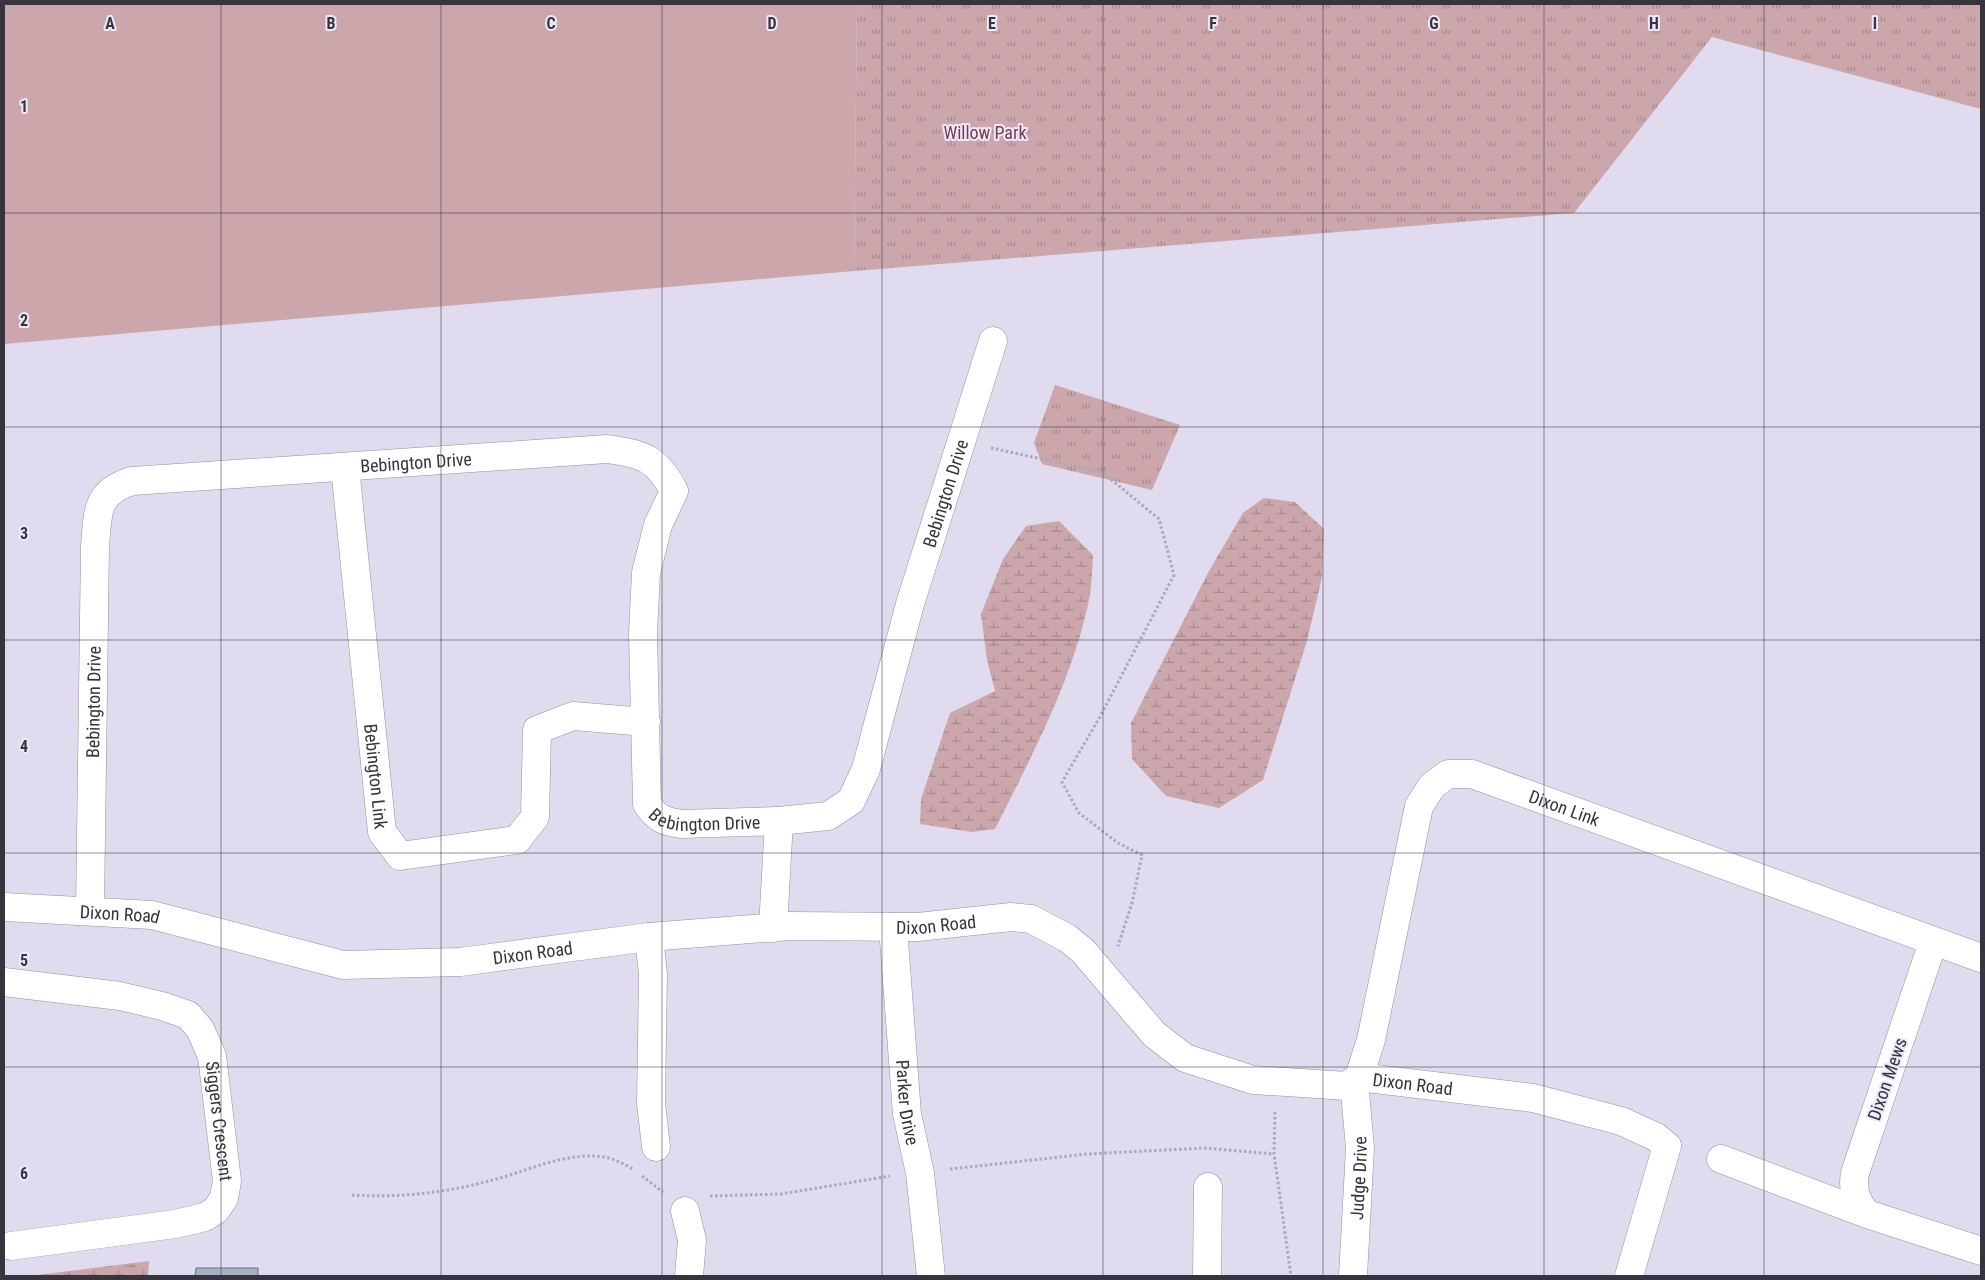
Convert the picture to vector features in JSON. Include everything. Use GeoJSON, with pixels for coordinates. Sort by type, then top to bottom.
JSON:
{"type":"FeatureCollection","features":[{"type":"Feature","properties":{"kind":"street","name":"Bebington Drive"},"geometry":{"type":"LineString","coordinates":[[90,911],[95,546],[98,509],[105,495],[116,486],[132,481],[608,449],[636,453],[656,463],[674,491],[658,525],[646,574],[643,633],[647,804],[655,817],[667,822],[682,824],[779,821],[828,816],[851,801],[866,769],[910,604],[993,342]]}},
{"type":"Feature","properties":{"kind":"street","name":"Bebington Link"},"geometry":{"type":"LineString","coordinates":[[345,467],[382,832],[400,856],[517,840],[535,817],[537,730],[573,716],[646,722]]}},
{"type":"Feature","properties":{"kind":"street","name":"Dixon Link"},"geometry":{"type":"LineString","coordinates":[[1356,1079],[1371,1040],[1419,806],[1432,786],[1448,774],[1472,774],[1981,958]]}},
{"type":"Feature","properties":{"kind":"street","name":"Bebington Drive"},"geometry":{"type":"LineString","coordinates":[[773,928],[779,821]]}},
{"type":"Feature","properties":{"kind":"street","name":"Dixon Road"},"geometry":{"type":"LineString","coordinates":[[4,907],[152,915],[344,965],[460,962],[649,937],[790,926],[918,927],[1011,917],[1031,919],[1067,938],[1083,951],[1154,1034],[1185,1058],[1252,1080],[1347,1086],[1356,1079],[1532,1098],[1621,1121],[1656,1137],[1668,1146],[1629,1276]]}},
{"type":"Feature","properties":{"kind":"street","name":"Parker Drive"},"geometry":{"type":"LineString","coordinates":[[893,927],[907,1114],[920,1172],[931,1276]]}},
{"type":"Feature","properties":{"kind":"street"},"geometry":{"type":"LineString","coordinates":[[649,937],[653,974],[651,1103],[656,1147]]}},
{"type":"Feature","properties":{"kind":"street","name":"Dixon Mews"},"geometry":{"type":"LineString","coordinates":[[1867,1214],[1858,1205],[1854,1193],[1854,1173],[1933,942]]}},
{"type":"Feature","properties":{"kind":"street","name":"Siggers Crescent"},"geometry":{"type":"LineString","coordinates":[[4,982],[120,996],[162,1006],[188,1015],[200,1029],[212,1056],[227,1181],[224,1198],[216,1210],[205,1217],[175,1224],[11,1246]]}},
{"type":"Feature","properties":{"kind":"street","name":"Judge Drive"},"geometry":{"type":"LineString","coordinates":[[1353,1276],[1360,1148],[1356,1079]]}},
{"type":"Feature","properties":{"kind":"street"},"geometry":{"type":"LineString","coordinates":[[1720,1159],[1867,1214],[1981,1251]]}},
{"type":"Feature","properties":{"kind":"street"},"geometry":{"type":"LineString","coordinates":[[1206,1276],[1208,1187]]}},
{"type":"Feature","properties":{"kind":"street"},"geometry":{"type":"LineString","coordinates":[[690,1276],[695,1203]]}},
{"type":"Feature","properties":{"kind":"path"},"geometry":{"type":"LineString","coordinates":[[962,441],[1102,472],[1159,519],[1174,575],[1101,715],[1062,782],[1079,813],[1118,843],[1142,855],[1132,903],[1107,979]]}},
{"type":"Feature","properties":{"kind":"path"},"geometry":{"type":"LineString","coordinates":[[1275,1081],[1274,1154],[1290,1276]]}},
{"type":"Feature","properties":{"kind":"path"},"geometry":{"type":"LineString","coordinates":[[352,1195],[382,1197],[440,1192],[490,1181],[565,1158],[608,1158],[634,1169],[695,1203],[781,1194],[872,1178],[920,1172],[1087,1154],[1205,1148],[1274,1154]]}},
{"type":"Feature","properties":{"kind":"green space"},"geometry":{"type":"Polygon","coordinates":[[[4,4],[857,4],[854,271],[4,344],[4,4]]]}},
{"type":"Feature","properties":{"kind":"green space","name":"Willow Park"},"geometry":{"type":"Polygon","coordinates":[[[857,4],[1981,4],[1981,109],[1712,37],[1574,213],[854,271],[857,4]]]}},
{"type":"Feature","properties":{"kind":"green space"},"geometry":{"type":"Polygon","coordinates":[[[1055,385],[1180,425],[1152,490],[1042,464],[1034,443],[1055,385]]]}},
{"type":"Feature","properties":{"kind":"green space"},"geometry":{"type":"Polygon","coordinates":[[[1264,498],[1295,502],[1324,529],[1322,577],[1307,641],[1263,780],[1219,808],[1166,796],[1132,759],[1131,723],[1209,571],[1243,513],[1264,498]]]}},
{"type":"Feature","properties":{"kind":"green space"},"geometry":{"type":"Polygon","coordinates":[[[1059,521],[1093,555],[1090,595],[1082,630],[1062,689],[1050,717],[995,829],[972,832],[920,824],[921,799],[950,713],[995,691],[987,660],[981,614],[1003,559],[1026,526],[1059,521]]]}},
{"type":"Feature","properties":{"kind":"green space"},"geometry":{"type":"Polygon","coordinates":[[[149,1261],[148,1276],[30,1276],[149,1261]]]}},
{"type":"Feature","properties":{"kind":"building"},"geometry":{"type":"Polygon","coordinates":[[[196,1268],[258,1268],[258,1276],[195,1276],[196,1268]]]}}]}
